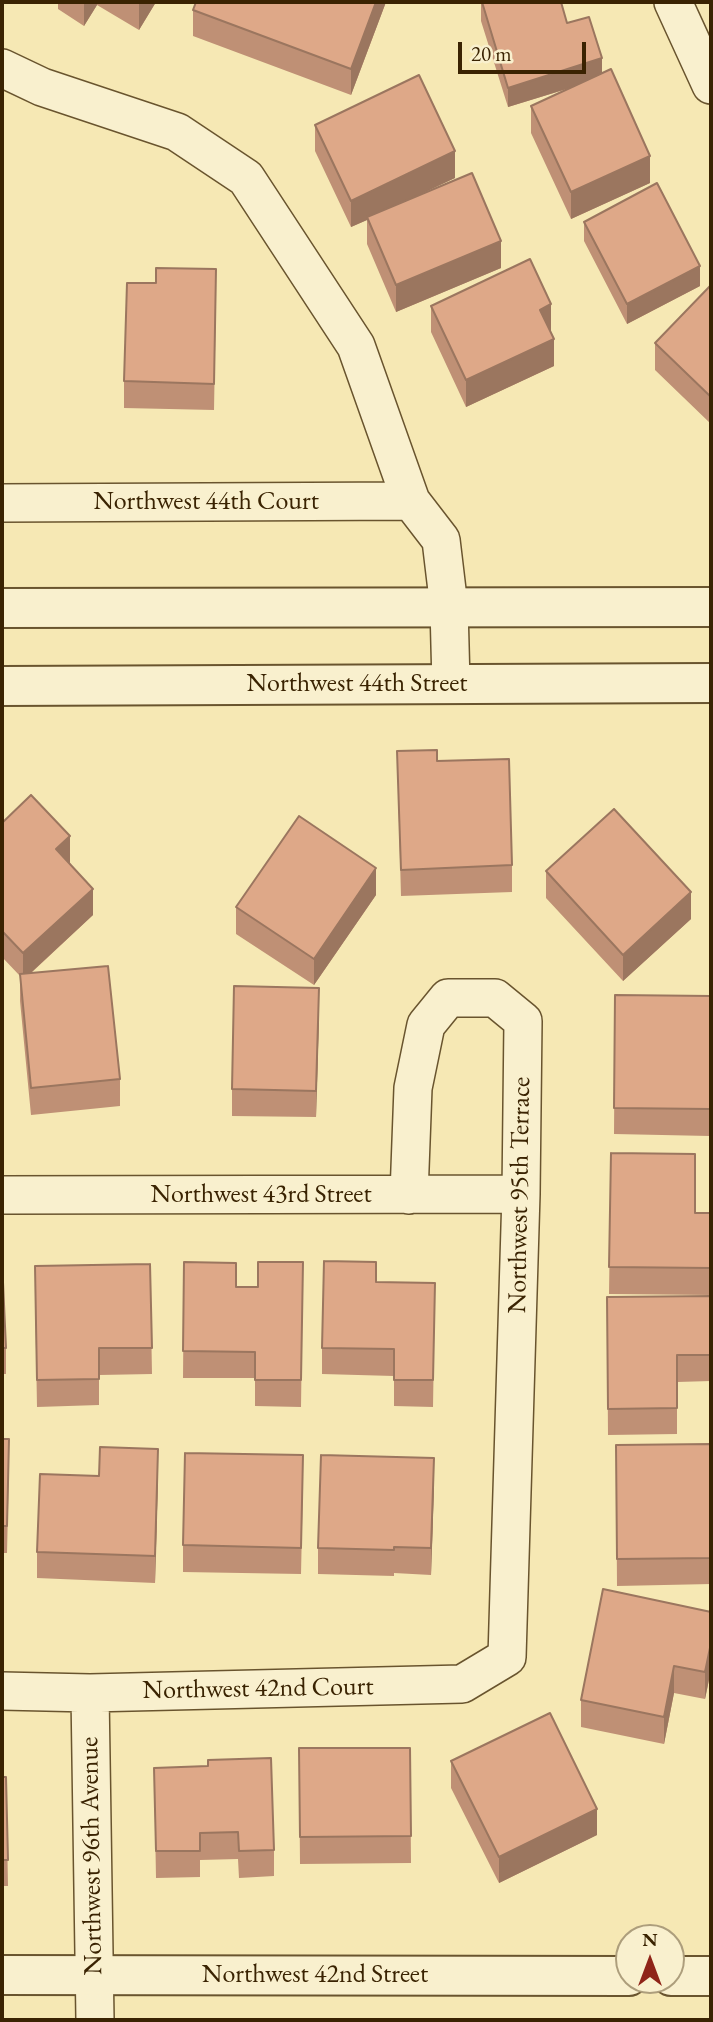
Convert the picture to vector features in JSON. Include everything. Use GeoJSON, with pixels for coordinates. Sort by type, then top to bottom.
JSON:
{"type":"FeatureCollection","features":[{"type":"Feature","properties":{"kind":"street"},"geometry":{"type":"LineString","coordinates":[[673,2],[711,85]]}},
{"type":"Feature","properties":{"kind":"street"},"geometry":{"type":"LineString","coordinates":[[2,68],[42,88],[177,132],[246,178],[356,346],[411,501],[441,540],[449,607],[451,684]]}},
{"type":"Feature","properties":{"kind":"street","name":"Northwest 44th Court"},"geometry":{"type":"LineString","coordinates":[[2,503],[411,501]]}},
{"type":"Feature","properties":{"kind":"street"},"geometry":{"type":"LineString","coordinates":[[2,608],[711,607]]}},
{"type":"Feature","properties":{"kind":"street","name":"Northwest 44th Street"},"geometry":{"type":"LineString","coordinates":[[2,686],[711,683]]}},
{"type":"Feature","properties":{"kind":"street","name":"Northwest 95th Terrace"},"geometry":{"type":"LineString","coordinates":[[409,1195],[413,1088],[426,1025],[448,998],[495,998],[523,1021],[521,1194],[507,1657]]}},
{"type":"Feature","properties":{"kind":"street","name":"Northwest 43rd Street"},"geometry":{"type":"LineString","coordinates":[[2,1195],[521,1194]]}},
{"type":"Feature","properties":{"kind":"street","name":"Northwest 42nd Court"},"geometry":{"type":"LineString","coordinates":[[2,1691],[90,1693],[462,1684],[507,1657]]}},
{"type":"Feature","properties":{"kind":"street","name":"Northwest 96th Avenue"},"geometry":{"type":"LineString","coordinates":[[90,1693],[94,2020]]}},
{"type":"Feature","properties":{"kind":"street","name":"Northwest 42nd Street"},"geometry":{"type":"LineString","coordinates":[[2,1975],[615,1976]]}},
{"type":"Feature","properties":{"kind":"street"},"geometry":{"type":"LineString","coordinates":[[685,1976],[711,1976]]}},
{"type":"Feature","properties":{"kind":"building"},"geometry":{"type":"Polygon","coordinates":[[[196,2],[376,2],[351,69],[193,10],[196,2]]]}},
{"type":"Feature","properties":{"kind":"building"},"geometry":{"type":"Polygon","coordinates":[[[482,2],[561,2],[567,23],[589,17],[602,58],[508,88],[482,2]]]}},
{"type":"Feature","properties":{"kind":"building"},"geometry":{"type":"Polygon","coordinates":[[[611,69],[650,156],[571,192],[531,106],[611,69]]]}},
{"type":"Feature","properties":{"kind":"building"},"geometry":{"type":"Polygon","coordinates":[[[419,75],[455,151],[351,201],[315,125],[419,75]]]}},
{"type":"Feature","properties":{"kind":"building"},"geometry":{"type":"Polygon","coordinates":[[[472,173],[501,241],[396,285],[367,217],[472,173]]]}},
{"type":"Feature","properties":{"kind":"building"},"geometry":{"type":"Polygon","coordinates":[[[657,183],[700,266],[627,304],[584,222],[657,183]]]}},
{"type":"Feature","properties":{"kind":"building"},"geometry":{"type":"Polygon","coordinates":[[[530,259],[551,304],[540,310],[554,339],[466,380],[431,306],[530,259]]]}},
{"type":"Feature","properties":{"kind":"building"},"geometry":{"type":"Polygon","coordinates":[[[156,268],[216,269],[214,384],[124,381],[127,283],[156,283],[156,268]]]}},
{"type":"Feature","properties":{"kind":"building"},"geometry":{"type":"Polygon","coordinates":[[[711,285],[711,397],[655,343],[711,285]]]}},
{"type":"Feature","properties":{"kind":"building"},"geometry":{"type":"Polygon","coordinates":[[[437,750],[437,761],[509,759],[512,865],[401,870],[397,751],[437,750]]]}},
{"type":"Feature","properties":{"kind":"building"},"geometry":{"type":"Polygon","coordinates":[[[31,795],[70,836],[56,849],[93,889],[23,953],[2,931],[2,823],[31,795]]]}},
{"type":"Feature","properties":{"kind":"building"},"geometry":{"type":"Polygon","coordinates":[[[614,809],[691,892],[623,955],[546,871],[614,809]]]}},
{"type":"Feature","properties":{"kind":"building"},"geometry":{"type":"Polygon","coordinates":[[[299,816],[376,868],[314,959],[236,907],[299,816]]]}},
{"type":"Feature","properties":{"kind":"building"},"geometry":{"type":"Polygon","coordinates":[[[108,966],[120,1079],[31,1088],[20,974],[108,966]]]}},
{"type":"Feature","properties":{"kind":"building"},"geometry":{"type":"Polygon","coordinates":[[[234,986],[319,988],[316,1091],[232,1089],[234,986]]]}},
{"type":"Feature","properties":{"kind":"building"},"geometry":{"type":"Polygon","coordinates":[[[615,995],[711,996],[710,1109],[614,1108],[615,995]]]}},
{"type":"Feature","properties":{"kind":"building"},"geometry":{"type":"Polygon","coordinates":[[[611,1153],[695,1154],[695,1213],[711,1213],[711,1268],[609,1267],[611,1153]]]}},
{"type":"Feature","properties":{"kind":"building"},"geometry":{"type":"Polygon","coordinates":[[[2,1260],[6,1348],[2,1348],[2,1260]]]}},
{"type":"Feature","properties":{"kind":"building"},"geometry":{"type":"Polygon","coordinates":[[[324,1261],[376,1262],[376,1282],[435,1283],[433,1380],[394,1380],[394,1349],[322,1348],[324,1261]]]}},
{"type":"Feature","properties":{"kind":"building"},"geometry":{"type":"Polygon","coordinates":[[[184,1262],[236,1263],[236,1287],[258,1287],[258,1262],[303,1262],[301,1380],[255,1380],[255,1352],[183,1351],[184,1262]]]}},
{"type":"Feature","properties":{"kind":"building"},"geometry":{"type":"Polygon","coordinates":[[[150,1264],[152,1348],[99,1348],[99,1379],[37,1380],[35,1266],[150,1264]]]}},
{"type":"Feature","properties":{"kind":"building"},"geometry":{"type":"Polygon","coordinates":[[[711,1296],[711,1355],[677,1355],[677,1408],[608,1409],[607,1297],[711,1296]]]}},
{"type":"Feature","properties":{"kind":"building"},"geometry":{"type":"Polygon","coordinates":[[[2,1439],[9,1439],[7,1526],[2,1526],[2,1439]]]}},
{"type":"Feature","properties":{"kind":"building"},"geometry":{"type":"Polygon","coordinates":[[[711,1444],[711,1558],[617,1559],[616,1445],[711,1444]]]}},
{"type":"Feature","properties":{"kind":"building"},"geometry":{"type":"Polygon","coordinates":[[[100,1447],[158,1449],[155,1556],[37,1552],[40,1474],[99,1476],[100,1447]]]}},
{"type":"Feature","properties":{"kind":"building"},"geometry":{"type":"Polygon","coordinates":[[[185,1453],[303,1455],[301,1548],[183,1545],[185,1453]]]}},
{"type":"Feature","properties":{"kind":"building"},"geometry":{"type":"Polygon","coordinates":[[[321,1455],[434,1458],[431,1548],[318,1548],[321,1455]]]}},
{"type":"Feature","properties":{"kind":"building"},"geometry":{"type":"Polygon","coordinates":[[[603,1589],[711,1612],[711,1643],[705,1672],[674,1666],[664,1717],[581,1700],[603,1589]]]}},
{"type":"Feature","properties":{"kind":"building"},"geometry":{"type":"Polygon","coordinates":[[[550,1713],[597,1809],[499,1857],[451,1761],[550,1713]]]}},
{"type":"Feature","properties":{"kind":"building"},"geometry":{"type":"Polygon","coordinates":[[[299,1748],[410,1748],[411,1836],[300,1837],[299,1748]]]}},
{"type":"Feature","properties":{"kind":"building"},"geometry":{"type":"Polygon","coordinates":[[[271,1758],[274,1850],[239,1851],[238,1832],[200,1833],[200,1851],[156,1851],[154,1768],[208,1766],[208,1760],[271,1758]]]}},
{"type":"Feature","properties":{"kind":"building"},"geometry":{"type":"Polygon","coordinates":[[[2,1777],[6,1777],[8,1860],[2,1860],[2,1777]]]}}]}
